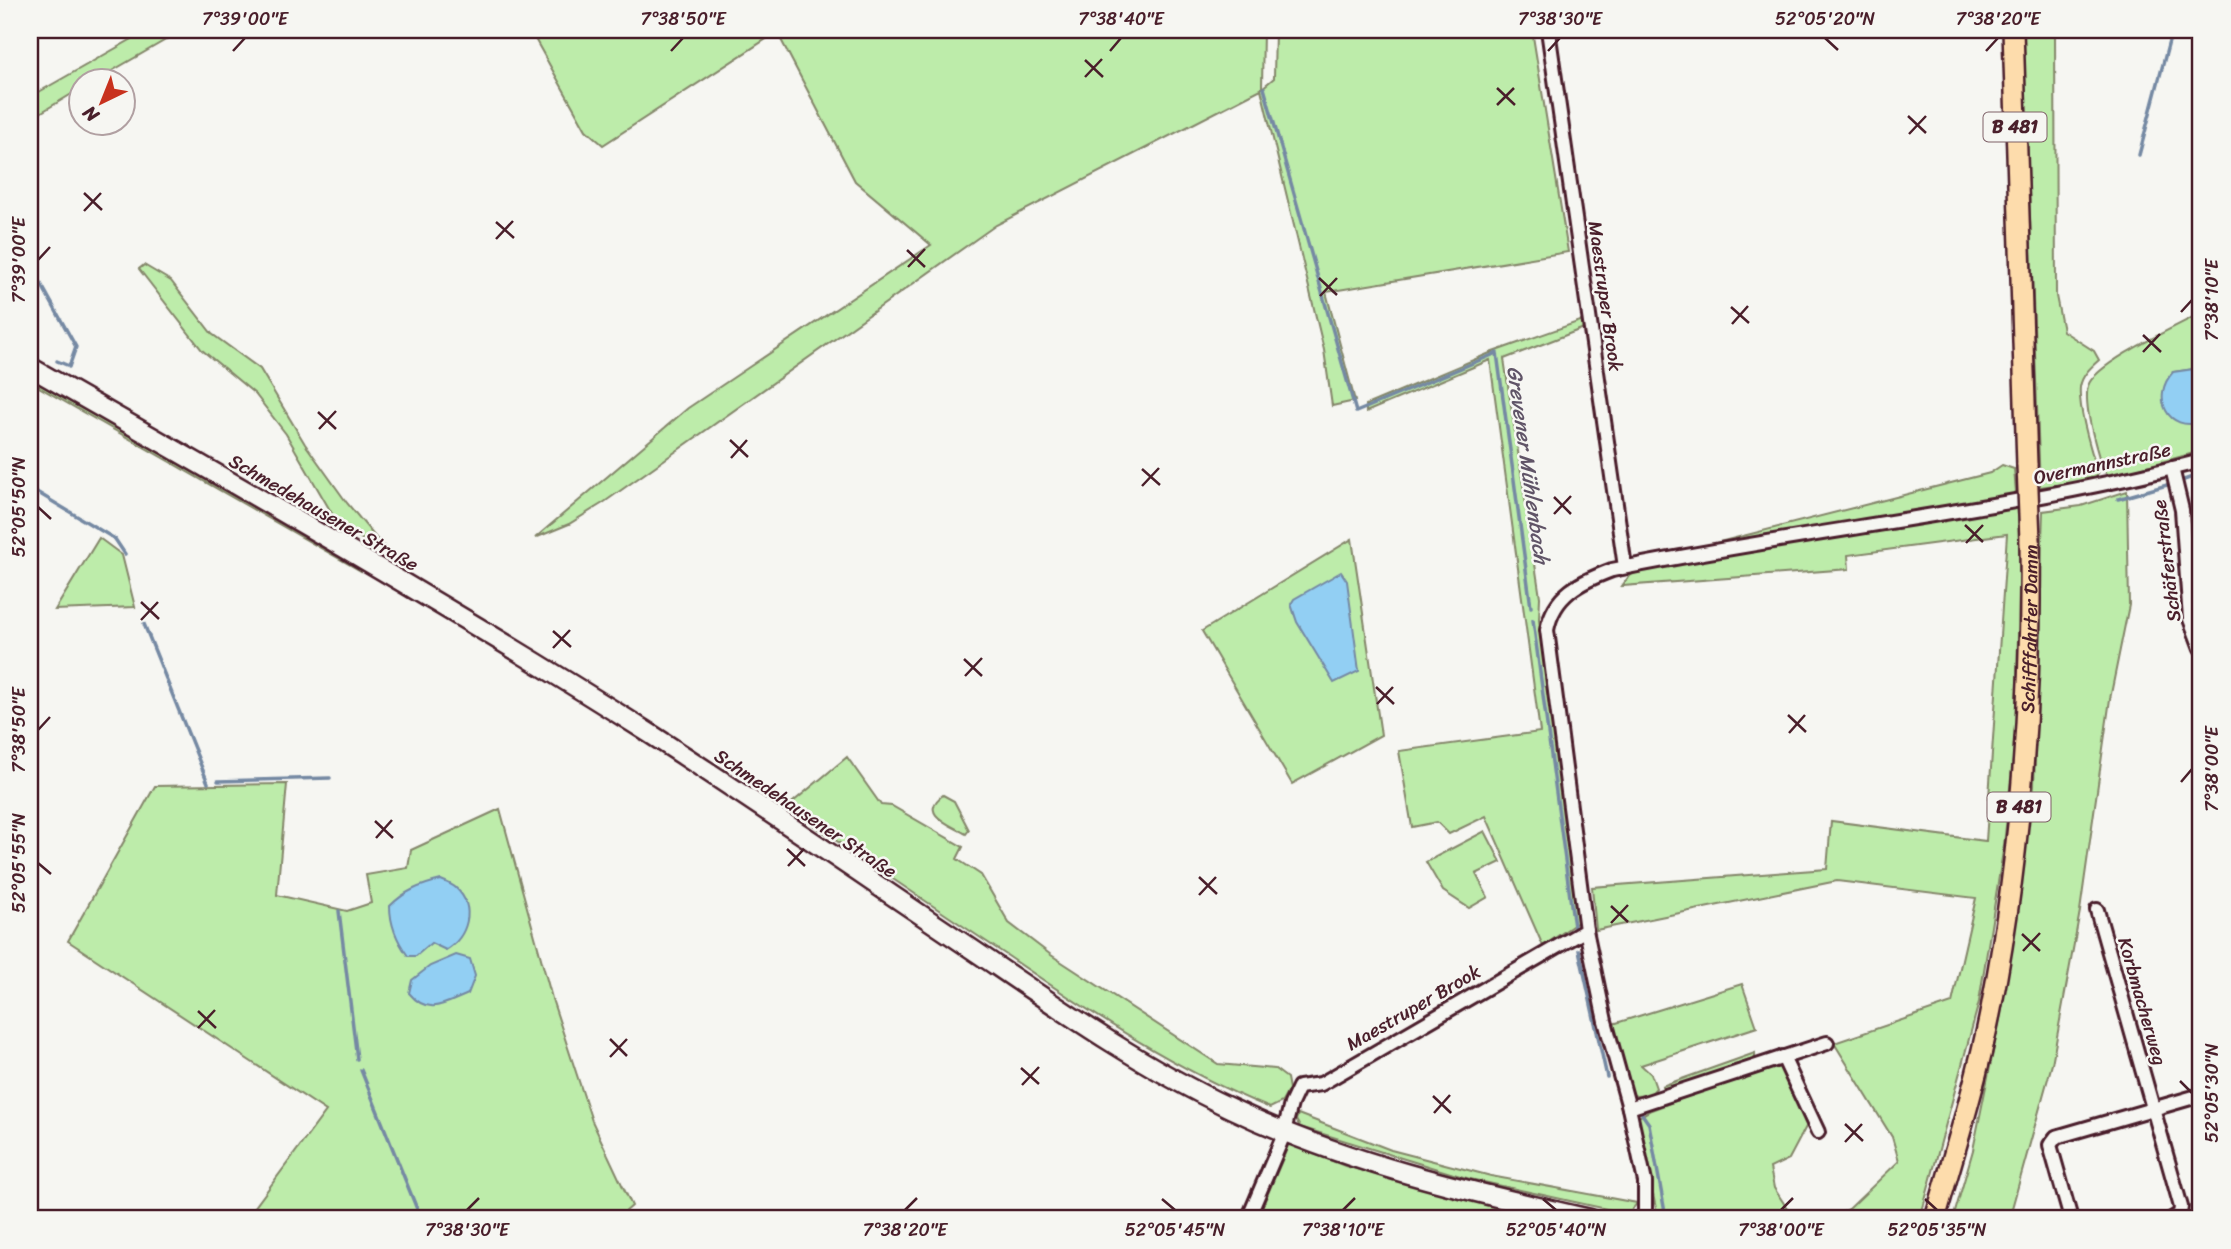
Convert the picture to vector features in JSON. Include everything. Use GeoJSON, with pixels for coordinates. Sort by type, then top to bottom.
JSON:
{"type":"FeatureCollection","features":[{"type":"Feature","properties":{"kind":"main road","name":"Schifffahrter Damm"},"geometry":{"type":"LineString","coordinates":[[1935,1219],[1961,1130],[1991,1009],[2013,867],[2028,705],[2031,638],[2030,540],[2013,30]]}},
{"type":"Feature","properties":{"kind":"main road","name":"Schmedehausener Straße"},"geometry":{"type":"LineString","coordinates":[[30,367],[493,635],[662,742],[1102,1037],[1193,1090],[1284,1132],[1343,1155],[1422,1179],[1590,1219]]}},
{"type":"Feature","properties":{"kind":"street","name":"Maestruper Brook"},"geometry":{"type":"LineString","coordinates":[[1548,30],[1625,567]]}},
{"type":"Feature","properties":{"kind":"street","name":"Overmannstraße"},"geometry":{"type":"LineString","coordinates":[[1625,567],[2117,483],[2201,461]]}},
{"type":"Feature","properties":{"kind":"street","name":"Schäferstraße"},"geometry":{"type":"LineString","coordinates":[[2172,468],[2182,510],[2190,619],[2201,648]]}},
{"type":"Feature","properties":{"kind":"street"},"geometry":{"type":"LineString","coordinates":[[1625,567],[1593,577],[1559,600],[1550,613],[1547,630],[1586,930],[1605,1021],[1629,1108],[1645,1182],[1645,1219]]}},
{"type":"Feature","properties":{"kind":"street","name":"Korbmacherweg"},"geometry":{"type":"LineString","coordinates":[[2097,910],[2181,1207],[2180,1214],[2172,1219]]}},
{"type":"Feature","properties":{"kind":"street","name":"Maestruper Brook"},"geometry":{"type":"LineString","coordinates":[[1284,1132],[1299,1087],[1321,1084],[1586,930]]}},
{"type":"Feature","properties":{"kind":"street"},"geometry":{"type":"LineString","coordinates":[[1629,1108],[1827,1043]]}},
{"type":"Feature","properties":{"kind":"street"},"geometry":{"type":"LineString","coordinates":[[1783,1057],[1818,1132]]}},
{"type":"Feature","properties":{"kind":"street"},"geometry":{"type":"LineString","coordinates":[[2070,1219],[2050,1145],[2056,1137],[2201,1096]]}},
{"type":"Feature","properties":{"kind":"street"},"geometry":{"type":"LineString","coordinates":[[1248,1219],[1284,1132]]}},
{"type":"Feature","properties":{"kind":"green space"},"geometry":{"type":"Polygon","coordinates":[[[148,30],[183,30],[120,66],[85,66],[148,30]]]}},
{"type":"Feature","properties":{"kind":"green space"},"geometry":{"type":"Polygon","coordinates":[[[530,30],[1263,30],[1262,88],[1274,78],[1275,30],[1532,30],[1568,252],[1326,292],[1355,401],[1332,406],[1324,350],[1261,89],[996,225],[603,503],[569,524],[535,538],[688,408],[931,245],[855,181],[777,32],[603,145],[586,130],[530,30]]]}},
{"type":"Feature","properties":{"kind":"green space"},"geometry":{"type":"Polygon","coordinates":[[[2023,30],[2055,30],[2056,296],[2063,331],[2094,351],[2099,360],[2090,368],[2080,387],[2081,407],[2098,473],[2093,480],[2040,487],[2023,30]]]}},
{"type":"Feature","properties":{"kind":"green space"},"geometry":{"type":"Polygon","coordinates":[[[66,77],[66,97],[30,119],[30,97],[66,77]]]}},
{"type":"Feature","properties":{"kind":"green space"},"geometry":{"type":"Polygon","coordinates":[[[144,265],[171,281],[212,334],[260,369],[305,444],[347,503],[380,543],[392,553],[378,549],[338,524],[286,434],[255,394],[202,350],[139,269],[144,265]]]}},
{"type":"Feature","properties":{"kind":"green space"},"geometry":{"type":"Polygon","coordinates":[[[2201,313],[2201,368],[2173,372],[2199,423],[2201,422],[2201,451],[2111,476],[2103,471],[2094,441],[2087,405],[2088,386],[2105,367],[2121,356],[2201,313]]]}},
{"type":"Feature","properties":{"kind":"green space"},"geometry":{"type":"Polygon","coordinates":[[[1583,320],[1584,328],[1504,359],[1540,597],[1539,620],[1578,922],[1543,946],[1486,816],[1449,834],[1437,822],[1412,827],[1399,751],[1540,732],[1490,360],[1366,412],[1366,405],[1490,353],[1583,320]]]}},
{"type":"Feature","properties":{"kind":"green space"},"geometry":{"type":"Polygon","coordinates":[[[30,375],[363,566],[361,571],[30,382],[30,375]]]}},
{"type":"Feature","properties":{"kind":"green space"},"geometry":{"type":"Polygon","coordinates":[[[2002,465],[2014,469],[2020,539],[2016,731],[2004,845],[1979,1002],[1920,1219],[1829,1219],[1849,1209],[1899,1161],[1892,1137],[1834,1043],[1952,1003],[1976,898],[1837,881],[1596,930],[1592,887],[1827,869],[1831,821],[1986,841],[2007,534],[1848,555],[1849,569],[1622,586],[1629,576],[1684,551],[1990,473],[2002,465]]]}},
{"type":"Feature","properties":{"kind":"green space"},"geometry":{"type":"Polygon","coordinates":[[[2201,468],[2201,620],[2194,605],[2190,536],[2196,482],[2194,470],[2201,468]]]}},
{"type":"Feature","properties":{"kind":"green space"},"geometry":{"type":"Polygon","coordinates":[[[2127,491],[2129,605],[2110,699],[2080,911],[2052,1064],[2009,1219],[1953,1219],[1973,1150],[2002,1008],[2034,786],[2043,511],[2081,506],[2127,491]]]}},
{"type":"Feature","properties":{"kind":"green space"},"geometry":{"type":"Polygon","coordinates":[[[99,538],[122,555],[135,607],[55,610],[99,538]]]}},
{"type":"Feature","properties":{"kind":"green space"},"geometry":{"type":"Polygon","coordinates":[[[1352,539],[1381,735],[1292,784],[1202,631],[1352,539]]]}},
{"type":"Feature","properties":{"kind":"green space"},"geometry":{"type":"Polygon","coordinates":[[[847,757],[881,805],[892,806],[963,847],[957,859],[981,875],[1009,923],[1051,955],[1218,1064],[1275,1069],[1287,1078],[1289,1089],[1282,1102],[1270,1108],[1235,1093],[1135,1039],[787,807],[847,757]]]}},
{"type":"Feature","properties":{"kind":"green space"},"geometry":{"type":"Polygon","coordinates":[[[287,784],[277,895],[347,911],[371,903],[366,875],[408,868],[411,850],[500,809],[553,1002],[592,1121],[632,1206],[617,1219],[246,1219],[326,1111],[68,941],[155,786],[287,784]]]}},
{"type":"Feature","properties":{"kind":"green space"},"geometry":{"type":"Polygon","coordinates":[[[943,795],[954,801],[969,830],[966,834],[935,813],[936,802],[943,795]]]}},
{"type":"Feature","properties":{"kind":"green space"},"geometry":{"type":"Polygon","coordinates":[[[1485,831],[1501,862],[1476,874],[1488,897],[1469,908],[1443,891],[1426,862],[1485,831]]]}},
{"type":"Feature","properties":{"kind":"green space"},"geometry":{"type":"Polygon","coordinates":[[[1742,984],[1757,1027],[1641,1065],[1651,1074],[1656,1088],[1650,1095],[1636,1096],[1629,1092],[1613,1024],[1742,984]]]}},
{"type":"Feature","properties":{"kind":"green space"},"geometry":{"type":"Polygon","coordinates":[[[1755,1053],[1755,1061],[1663,1091],[1662,1086],[1755,1053]]]}},
{"type":"Feature","properties":{"kind":"green space"},"geometry":{"type":"Polygon","coordinates":[[[1771,1066],[1779,1067],[1785,1074],[1808,1123],[1789,1159],[1770,1168],[1774,1188],[1794,1219],[1658,1218],[1637,1118],[1651,1110],[1771,1066]]]}},
{"type":"Feature","properties":{"kind":"green space"},"geometry":{"type":"Polygon","coordinates":[[[1298,1114],[1391,1150],[1491,1176],[1637,1203],[1629,1214],[1470,1179],[1300,1127],[1296,1120],[1298,1114]]]}},
{"type":"Feature","properties":{"kind":"green space"},"geometry":{"type":"Polygon","coordinates":[[[1287,1145],[1345,1166],[1543,1219],[1257,1219],[1287,1145]]]}},
{"type":"Feature","properties":{"kind":"water"},"geometry":{"type":"Polygon","coordinates":[[[2201,368],[2201,422],[2179,422],[2172,418],[2163,402],[2166,382],[2173,372],[2201,368]]]}},
{"type":"Feature","properties":{"kind":"water"},"geometry":{"type":"Polygon","coordinates":[[[1341,572],[1347,581],[1359,671],[1334,683],[1297,622],[1291,604],[1294,599],[1341,572]]]}},
{"type":"Feature","properties":{"kind":"water"},"geometry":{"type":"Polygon","coordinates":[[[441,880],[455,887],[466,904],[468,913],[464,930],[446,950],[431,943],[416,956],[408,956],[395,932],[390,906],[413,889],[441,880]]]}},
{"type":"Feature","properties":{"kind":"water"},"geometry":{"type":"Polygon","coordinates":[[[456,955],[470,959],[475,976],[468,994],[444,1004],[430,1006],[416,1000],[409,993],[412,980],[430,966],[456,955]]]}},
{"type":"Feature","properties":{"kind":"waterway"},"geometry":{"type":"LineString","coordinates":[[2139,155],[2172,30]]}},
{"type":"Feature","properties":{"kind":"waterway","name":"Grevener Mühlenbach"},"geometry":{"type":"LineString","coordinates":[[1264,88],[1356,412],[1497,353],[1531,607]]}},
{"type":"Feature","properties":{"kind":"waterway"},"geometry":{"type":"LineString","coordinates":[[35,273],[76,347],[69,367]]}},
{"type":"Feature","properties":{"kind":"waterway"},"geometry":{"type":"LineString","coordinates":[[57,361],[69,366]]}},
{"type":"Feature","properties":{"kind":"waterway"},"geometry":{"type":"LineString","coordinates":[[2184,480],[2201,474]]}},
{"type":"Feature","properties":{"kind":"waterway"},"geometry":{"type":"LineString","coordinates":[[2118,499],[2167,485]]}},
{"type":"Feature","properties":{"kind":"waterway"},"geometry":{"type":"LineString","coordinates":[[30,488],[115,539],[125,554]]}},
{"type":"Feature","properties":{"kind":"waterway","name":"Grevener Mühlenbach"},"geometry":{"type":"LineString","coordinates":[[1533,620],[1574,927]]}},
{"type":"Feature","properties":{"kind":"waterway"},"geometry":{"type":"LineString","coordinates":[[144,624],[208,783]]}},
{"type":"Feature","properties":{"kind":"waterway"},"geometry":{"type":"LineString","coordinates":[[218,781],[330,778]]}},
{"type":"Feature","properties":{"kind":"waterway"},"geometry":{"type":"LineString","coordinates":[[339,911],[357,1059]]}},
{"type":"Feature","properties":{"kind":"waterway","name":"Grevener Mühlenbach"},"geometry":{"type":"LineString","coordinates":[[1579,950],[1607,1077]]}},
{"type":"Feature","properties":{"kind":"waterway"},"geometry":{"type":"LineString","coordinates":[[361,1070],[421,1219]]}},
{"type":"Feature","properties":{"kind":"waterway","name":"Grevener Mühlenbach"},"geometry":{"type":"LineString","coordinates":[[1642,1114],[1649,1124],[1666,1218]]}}]}
